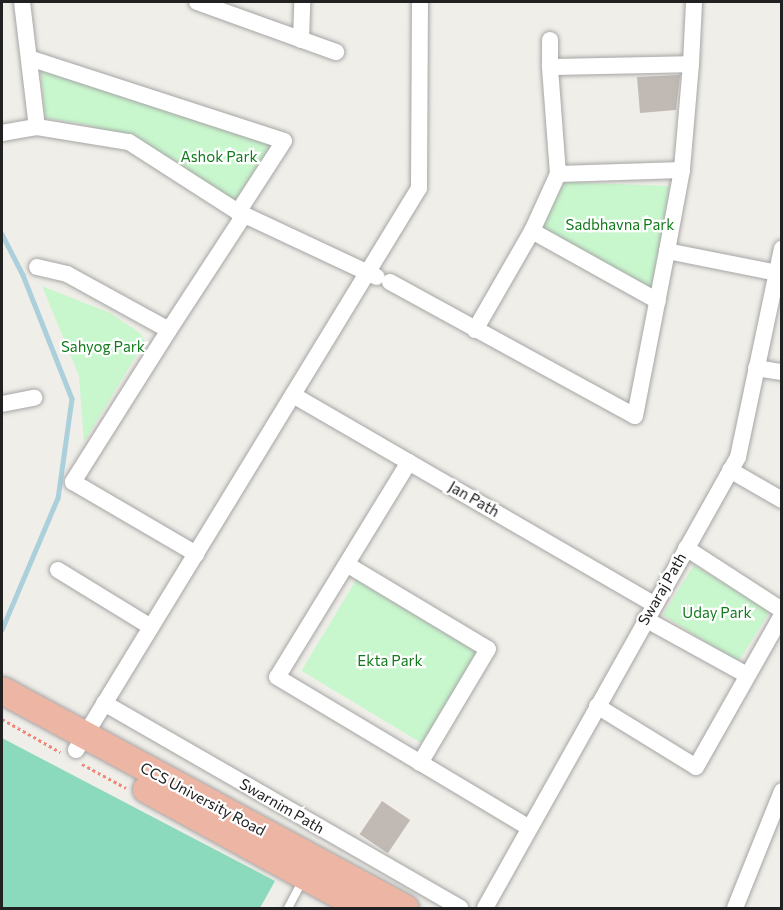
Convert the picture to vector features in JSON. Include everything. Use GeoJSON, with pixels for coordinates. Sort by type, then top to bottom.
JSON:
{"type":"FeatureCollection","features":[{"type":"Feature","properties":{"kind":"highway","name":"CCS University Road"},"geometry":{"type":"LineString","coordinates":[[2,690],[80,743],[363,909]]}},
{"type":"Feature","properties":{"kind":"highway","name":"CCS University Road"},"geometry":{"type":"LineString","coordinates":[[2,710],[80,743],[405,909]]}},
{"type":"Feature","properties":{"kind":"street"},"geometry":{"type":"LineString","coordinates":[[22,2],[37,127]]}},
{"type":"Feature","properties":{"kind":"street"},"geometry":{"type":"LineString","coordinates":[[197,2],[336,52]]}},
{"type":"Feature","properties":{"kind":"street"},"geometry":{"type":"LineString","coordinates":[[301,40],[302,2]]}},
{"type":"Feature","properties":{"kind":"street"},"geometry":{"type":"LineString","coordinates":[[80,743],[419,188],[420,2]]}},
{"type":"Feature","properties":{"kind":"street"},"geometry":{"type":"LineString","coordinates":[[2,133],[37,127],[138,146],[241,214],[387,281],[635,416],[682,170],[694,2]]}},
{"type":"Feature","properties":{"kind":"street"},"geometry":{"type":"LineString","coordinates":[[475,330],[532,231],[558,174],[550,40]]}},
{"type":"Feature","properties":{"kind":"street"},"geometry":{"type":"LineString","coordinates":[[29,58],[284,141],[74,483],[196,554]]}},
{"type":"Feature","properties":{"kind":"street"},"geometry":{"type":"LineString","coordinates":[[550,67],[670,70],[691,64]]}},
{"type":"Feature","properties":{"kind":"street"},"geometry":{"type":"LineString","coordinates":[[558,174],[682,170]]}},
{"type":"Feature","properties":{"kind":"street"},"geometry":{"type":"LineString","coordinates":[[532,231],[658,301]]}},
{"type":"Feature","properties":{"kind":"street"},"geometry":{"type":"LineString","coordinates":[[668,251],[780,261]]}},
{"type":"Feature","properties":{"kind":"street","name":"Swaraj Path"},"geometry":{"type":"LineString","coordinates":[[485,909],[645,619],[738,457],[780,261]]}},
{"type":"Feature","properties":{"kind":"street"},"geometry":{"type":"LineString","coordinates":[[37,267],[67,274],[169,330]]}},
{"type":"Feature","properties":{"kind":"street"},"geometry":{"type":"LineString","coordinates":[[756,368],[782,372]]}},
{"type":"Feature","properties":{"kind":"street","name":"Jan Path"},"geometry":{"type":"LineString","coordinates":[[293,395],[654,604]]}},
{"type":"Feature","properties":{"kind":"street"},"geometry":{"type":"LineString","coordinates":[[2,404],[34,398]]}},
{"type":"Feature","properties":{"kind":"street"},"geometry":{"type":"LineString","coordinates":[[409,462],[348,565],[277,677],[529,828]]}},
{"type":"Feature","properties":{"kind":"street"},"geometry":{"type":"LineString","coordinates":[[730,470],[782,500]]}},
{"type":"Feature","properties":{"kind":"street"},"geometry":{"type":"LineString","coordinates":[[686,548],[782,609]]}},
{"type":"Feature","properties":{"kind":"street"},"geometry":{"type":"LineString","coordinates":[[348,565],[488,649],[420,763]]}},
{"type":"Feature","properties":{"kind":"street"},"geometry":{"type":"LineString","coordinates":[[58,570],[151,627]]}},
{"type":"Feature","properties":{"kind":"street"},"geometry":{"type":"LineString","coordinates":[[597,706],[696,767],[782,615]]}},
{"type":"Feature","properties":{"kind":"street"},"geometry":{"type":"LineString","coordinates":[[645,619],[747,675]]}},
{"type":"Feature","properties":{"kind":"street","name":"Swarnim Path"},"geometry":{"type":"LineString","coordinates":[[104,704],[460,909]]}},
{"type":"Feature","properties":{"kind":"street"},"geometry":{"type":"LineString","coordinates":[[735,909],[782,791]]}},
{"type":"Feature","properties":{"kind":"lane"},"geometry":{"type":"LineString","coordinates":[[288,909],[305,877]]}},
{"type":"Feature","properties":{"kind":"green space","name":"Ashok Park"},"geometry":{"type":"Polygon","coordinates":[[[40,61],[275,139],[230,208],[138,146],[88,125],[45,118],[40,61]]]}},
{"type":"Feature","properties":{"kind":"green space","name":"Sadbhavna Park"},"geometry":{"type":"Polygon","coordinates":[[[565,182],[669,186],[654,290],[540,229],[565,182]]]}},
{"type":"Feature","properties":{"kind":"green space","name":"Sahyog Park"},"geometry":{"type":"Polygon","coordinates":[[[42,286],[110,313],[140,333],[145,341],[84,442],[79,376],[42,286]]]}},
{"type":"Feature","properties":{"kind":"green space","name":"Uday Park"},"geometry":{"type":"Polygon","coordinates":[[[694,565],[769,612],[738,662],[663,615],[694,565]]]}},
{"type":"Feature","properties":{"kind":"green space","name":"Ekta Park"},"geometry":{"type":"Polygon","coordinates":[[[356,580],[477,653],[422,743],[301,671],[356,580]]]}},
{"type":"Feature","properties":{"kind":"green space"},"geometry":{"type":"Polygon","coordinates":[[[2,738],[275,881],[260,908],[2,908],[2,738]]]}},
{"type":"Feature","properties":{"kind":"building"},"geometry":{"type":"Polygon","coordinates":[[[680,75],[676,110],[640,113],[637,77],[680,75]]]}},
{"type":"Feature","properties":{"kind":"building"},"geometry":{"type":"Polygon","coordinates":[[[382,801],[410,820],[388,853],[360,834],[382,801]]]}},
{"type":"Feature","properties":{"kind":"waterway"},"geometry":{"type":"LineString","coordinates":[[2,234],[23,275],[72,399],[58,498],[2,630]]}}]}
